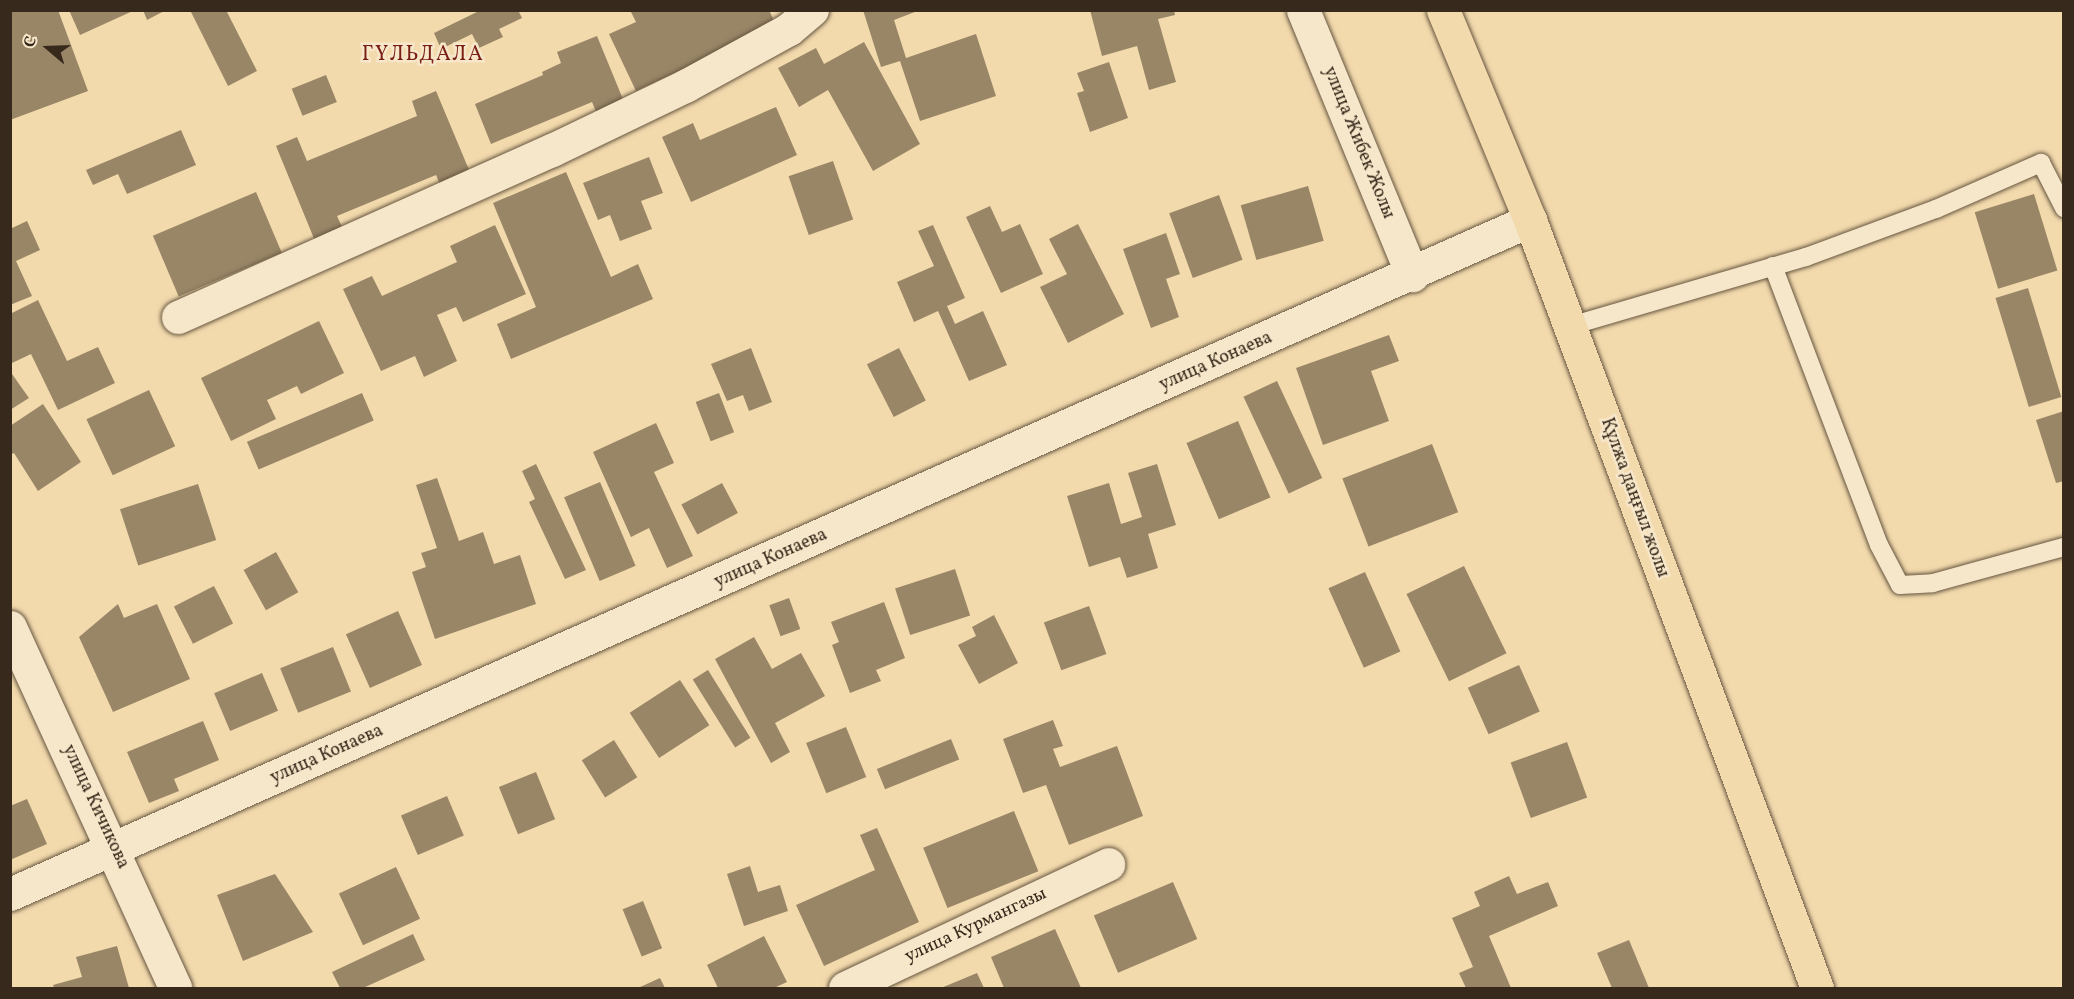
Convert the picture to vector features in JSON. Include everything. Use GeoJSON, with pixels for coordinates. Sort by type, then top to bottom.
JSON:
{"type":"FeatureCollection","features":[{"type":"Feature","properties":{"kind":"main road","name":"Құлжа даңғыл жолы"},"geometry":{"type":"LineString","coordinates":[[1443,10],[1530,220],[1817,988]]}},
{"type":"Feature","properties":{"kind":"street"},"geometry":{"type":"LineString","coordinates":[[178,317],[674,91],[789,29],[812,10]]}},
{"type":"Feature","properties":{"kind":"street","name":"улица Жибек Жолы"},"geometry":{"type":"LineString","coordinates":[[1303,10],[1412,275]]}},
{"type":"Feature","properties":{"kind":"street","name":"улица Конаева"},"geometry":{"type":"LineString","coordinates":[[10,894],[1412,275],[1530,220]]}},
{"type":"Feature","properties":{"kind":"street","name":"улица Кичикова"},"geometry":{"type":"LineString","coordinates":[[10,627],[115,849],[176,988]]}},
{"type":"Feature","properties":{"kind":"street","name":"улица Курмангазы"},"geometry":{"type":"LineString","coordinates":[[845,988],[1108,864]]}},
{"type":"Feature","properties":{"kind":"lane"},"geometry":{"type":"LineString","coordinates":[[1570,326],[1773,266],[1936,209],[2041,163],[2064,208]]}},
{"type":"Feature","properties":{"kind":"lane"},"geometry":{"type":"LineString","coordinates":[[1773,266],[1879,545],[1900,585],[1933,583],[2064,547]]}},
{"type":"Feature","properties":{"kind":"building"},"geometry":{"type":"Polygon","coordinates":[[[10,10],[58,10],[88,91],[10,120],[10,10]]]}},
{"type":"Feature","properties":{"kind":"building"},"geometry":{"type":"Polygon","coordinates":[[[69,10],[135,10],[80,35],[69,10]]]}},
{"type":"Feature","properties":{"kind":"building"},"geometry":{"type":"Polygon","coordinates":[[[143,10],[166,10],[147,20],[143,10]]]}},
{"type":"Feature","properties":{"kind":"building"},"geometry":{"type":"Polygon","coordinates":[[[190,10],[226,10],[257,71],[228,86],[190,10]]]}},
{"type":"Feature","properties":{"kind":"building"},"geometry":{"type":"Polygon","coordinates":[[[481,10],[518,10],[522,18],[499,29],[503,37],[479,48],[472,34],[441,49],[434,33],[481,10]]]}},
{"type":"Feature","properties":{"kind":"building"},"geometry":{"type":"Polygon","coordinates":[[[630,10],[769,10],[776,25],[636,91],[609,34],[636,22],[630,10]]]}},
{"type":"Feature","properties":{"kind":"building"},"geometry":{"type":"Polygon","coordinates":[[[863,10],[920,10],[894,20],[906,58],[976,34],[996,96],[920,121],[900,61],[881,67],[863,10]]]}},
{"type":"Feature","properties":{"kind":"building"},"geometry":{"type":"Polygon","coordinates":[[[1090,10],[1174,10],[1175,15],[1158,19],[1176,82],[1149,90],[1137,46],[1102,56],[1090,10]]]}},
{"type":"Feature","properties":{"kind":"building"},"geometry":{"type":"Polygon","coordinates":[[[597,36],[627,109],[600,121],[592,102],[491,144],[475,104],[543,75],[542,72],[561,63],[557,52],[597,36]]]}},
{"type":"Feature","properties":{"kind":"building"},"geometry":{"type":"Polygon","coordinates":[[[864,42],[920,144],[873,171],[828,90],[799,107],[778,68],[816,48],[824,64],[864,42]]]}},
{"type":"Feature","properties":{"kind":"building"},"geometry":{"type":"Polygon","coordinates":[[[1109,62],[1128,118],[1090,132],[1077,93],[1084,91],[1077,73],[1109,62]]]}},
{"type":"Feature","properties":{"kind":"building"},"geometry":{"type":"Polygon","coordinates":[[[326,75],[337,102],[303,116],[292,89],[326,75]]]}},
{"type":"Feature","properties":{"kind":"building"},"geometry":{"type":"Polygon","coordinates":[[[436,91],[472,177],[442,189],[436,175],[337,216],[343,229],[315,241],[276,146],[297,137],[307,161],[417,116],[412,101],[436,91]]]}},
{"type":"Feature","properties":{"kind":"building"},"geometry":{"type":"Polygon","coordinates":[[[776,107],[797,155],[691,202],[662,137],[693,123],[700,140],[776,107]]]}},
{"type":"Feature","properties":{"kind":"building"},"geometry":{"type":"Polygon","coordinates":[[[181,130],[196,165],[127,194],[118,174],[93,185],[86,170],[181,130]]]}},
{"type":"Feature","properties":{"kind":"building"},"geometry":{"type":"Polygon","coordinates":[[[649,157],[663,193],[641,201],[652,229],[620,241],[610,215],[598,220],[583,183],[649,157]]]}},
{"type":"Feature","properties":{"kind":"building"},"geometry":{"type":"Polygon","coordinates":[[[833,161],[853,220],[809,235],[789,176],[833,161]]]}},
{"type":"Feature","properties":{"kind":"building"},"geometry":{"type":"Polygon","coordinates":[[[566,172],[611,277],[638,264],[653,299],[511,359],[497,324],[536,307],[493,203],[566,172]]]}},
{"type":"Feature","properties":{"kind":"building"},"geometry":{"type":"Polygon","coordinates":[[[1308,186],[1324,241],[1256,260],[1241,205],[1308,186]]]}},
{"type":"Feature","properties":{"kind":"building"},"geometry":{"type":"Polygon","coordinates":[[[256,192],[282,253],[179,297],[153,236],[256,192]]]}},
{"type":"Feature","properties":{"kind":"building"},"geometry":{"type":"Polygon","coordinates":[[[2034,194],[2057,271],[1998,289],[1975,212],[2034,194]]]}},
{"type":"Feature","properties":{"kind":"building"},"geometry":{"type":"Polygon","coordinates":[[[1219,195],[1243,260],[1193,278],[1169,213],[1219,195]]]}},
{"type":"Feature","properties":{"kind":"building"},"geometry":{"type":"Polygon","coordinates":[[[990,206],[1002,232],[1020,224],[1043,274],[1001,293],[966,217],[990,206]]]}},
{"type":"Feature","properties":{"kind":"building"},"geometry":{"type":"Polygon","coordinates":[[[27,221],[40,250],[16,261],[32,296],[10,305],[10,229],[27,221]]]}},
{"type":"Feature","properties":{"kind":"building"},"geometry":{"type":"Polygon","coordinates":[[[1078,224],[1124,314],[1068,343],[1040,287],[1067,274],[1049,239],[1078,224]]]}},
{"type":"Feature","properties":{"kind":"building"},"geometry":{"type":"Polygon","coordinates":[[[495,225],[526,294],[463,322],[456,307],[437,315],[457,361],[424,377],[415,356],[381,371],[343,289],[372,276],[382,296],[457,262],[450,246],[495,225]]]}},
{"type":"Feature","properties":{"kind":"building"},"geometry":{"type":"Polygon","coordinates":[[[933,225],[965,298],[947,306],[955,324],[983,311],[1007,365],[969,381],[938,311],[914,322],[897,282],[934,266],[918,231],[933,225]]]}},
{"type":"Feature","properties":{"kind":"building"},"geometry":{"type":"Polygon","coordinates":[[[1166,233],[1180,274],[1166,279],[1179,317],[1151,328],[1123,249],[1166,233]]]}},
{"type":"Feature","properties":{"kind":"building"},"geometry":{"type":"Polygon","coordinates":[[[2028,288],[2061,397],[2029,407],[1995,298],[2028,288]]]}},
{"type":"Feature","properties":{"kind":"building"},"geometry":{"type":"Polygon","coordinates":[[[38,300],[67,361],[98,347],[115,383],[58,410],[31,354],[10,364],[10,314],[38,300]]]}},
{"type":"Feature","properties":{"kind":"building"},"geometry":{"type":"Polygon","coordinates":[[[319,321],[344,373],[301,394],[297,386],[267,400],[276,419],[231,441],[201,378],[319,321]]]}},
{"type":"Feature","properties":{"kind":"building"},"geometry":{"type":"Polygon","coordinates":[[[1389,335],[1399,361],[1371,371],[1389,421],[1323,445],[1296,368],[1389,335]]]}},
{"type":"Feature","properties":{"kind":"building"},"geometry":{"type":"Polygon","coordinates":[[[751,348],[772,402],[749,411],[743,395],[727,401],[711,364],[751,348]]]}},
{"type":"Feature","properties":{"kind":"building"},"geometry":{"type":"Polygon","coordinates":[[[899,348],[926,401],[894,417],[867,364],[899,348]]]}},
{"type":"Feature","properties":{"kind":"building"},"geometry":{"type":"Polygon","coordinates":[[[12,374],[29,398],[10,410],[10,375],[12,374]]]}},
{"type":"Feature","properties":{"kind":"building"},"geometry":{"type":"Polygon","coordinates":[[[1277,381],[1322,478],[1289,494],[1243,397],[1277,381]]]}},
{"type":"Feature","properties":{"kind":"building"},"geometry":{"type":"Polygon","coordinates":[[[149,390],[175,446],[113,475],[86,419],[149,390]]]}},
{"type":"Feature","properties":{"kind":"building"},"geometry":{"type":"Polygon","coordinates":[[[362,393],[374,421],[259,469],[247,442],[362,393]]]}},
{"type":"Feature","properties":{"kind":"building"},"geometry":{"type":"Polygon","coordinates":[[[719,393],[734,432],[711,441],[696,402],[719,393]]]}},
{"type":"Feature","properties":{"kind":"building"},"geometry":{"type":"Polygon","coordinates":[[[43,404],[81,462],[38,491],[14,453],[10,455],[10,426],[43,404]]]}},
{"type":"Feature","properties":{"kind":"building"},"geometry":{"type":"Polygon","coordinates":[[[2064,411],[2064,481],[2056,483],[2036,420],[2064,411]]]}},
{"type":"Feature","properties":{"kind":"building"},"geometry":{"type":"Polygon","coordinates":[[[1238,421],[1270,497],[1219,519],[1186,443],[1238,421]]]}},
{"type":"Feature","properties":{"kind":"building"},"geometry":{"type":"Polygon","coordinates":[[[656,423],[674,463],[654,472],[693,556],[667,568],[649,528],[631,537],[593,452],[656,423]]]}},
{"type":"Feature","properties":{"kind":"building"},"geometry":{"type":"Polygon","coordinates":[[[1432,444],[1458,512],[1369,547],[1342,478],[1432,444]]]}},
{"type":"Feature","properties":{"kind":"building"},"geometry":{"type":"Polygon","coordinates":[[[536,464],[586,570],[565,579],[529,502],[535,499],[522,471],[536,464]]]}},
{"type":"Feature","properties":{"kind":"building"},"geometry":{"type":"Polygon","coordinates":[[[1157,464],[1176,525],[1148,534],[1158,568],[1127,578],[1120,557],[1089,567],[1067,496],[1109,483],[1121,524],[1142,517],[1128,473],[1157,464]]]}},
{"type":"Feature","properties":{"kind":"building"},"geometry":{"type":"Polygon","coordinates":[[[437,478],[459,541],[483,532],[494,564],[520,555],[536,604],[435,639],[412,572],[426,567],[421,553],[437,548],[416,485],[437,478]]]}},
{"type":"Feature","properties":{"kind":"building"},"geometry":{"type":"Polygon","coordinates":[[[600,482],[636,566],[600,581],[564,497],[600,482]]]}},
{"type":"Feature","properties":{"kind":"building"},"geometry":{"type":"Polygon","coordinates":[[[722,483],[738,513],[697,535],[681,505],[722,483]]]}},
{"type":"Feature","properties":{"kind":"building"},"geometry":{"type":"Polygon","coordinates":[[[198,484],[216,540],[138,565],[120,509],[198,484]]]}},
{"type":"Feature","properties":{"kind":"building"},"geometry":{"type":"Polygon","coordinates":[[[276,552],[298,592],[266,610],[244,570],[276,552]]]}},
{"type":"Feature","properties":{"kind":"building"},"geometry":{"type":"Polygon","coordinates":[[[1464,566],[1507,653],[1449,681],[1406,594],[1464,566]]]}},
{"type":"Feature","properties":{"kind":"building"},"geometry":{"type":"Polygon","coordinates":[[[955,569],[970,616],[910,635],[895,588],[955,569]]]}},
{"type":"Feature","properties":{"kind":"building"},"geometry":{"type":"Polygon","coordinates":[[[1365,572],[1400,651],[1364,668],[1328,588],[1365,572]]]}},
{"type":"Feature","properties":{"kind":"building"},"geometry":{"type":"Polygon","coordinates":[[[214,586],[233,623],[193,644],[174,606],[214,586]]]}},
{"type":"Feature","properties":{"kind":"building"},"geometry":{"type":"Polygon","coordinates":[[[789,598],[800,629],[781,636],[769,605],[789,598]]]}},
{"type":"Feature","properties":{"kind":"building"},"geometry":{"type":"Polygon","coordinates":[[[884,602],[905,658],[876,670],[881,681],[850,693],[832,645],[839,642],[831,622],[884,602]]]}},
{"type":"Feature","properties":{"kind":"building"},"geometry":{"type":"Polygon","coordinates":[[[118,604],[124,618],[157,604],[190,679],[113,712],[79,637],[118,604]]]}},
{"type":"Feature","properties":{"kind":"building"},"geometry":{"type":"Polygon","coordinates":[[[1089,606],[1106,654],[1061,670],[1044,622],[1089,606]]]}},
{"type":"Feature","properties":{"kind":"building"},"geometry":{"type":"Polygon","coordinates":[[[398,611],[422,665],[370,688],[346,634],[398,611]]]}},
{"type":"Feature","properties":{"kind":"building"},"geometry":{"type":"Polygon","coordinates":[[[994,615],[1018,663],[979,684],[958,645],[976,636],[972,627],[994,615]]]}},
{"type":"Feature","properties":{"kind":"building"},"geometry":{"type":"Polygon","coordinates":[[[754,637],[772,669],[801,653],[825,696],[775,723],[790,752],[771,763],[715,659],[754,637]]]}},
{"type":"Feature","properties":{"kind":"building"},"geometry":{"type":"Polygon","coordinates":[[[333,647],[351,692],[298,713],[280,668],[333,647]]]}},
{"type":"Feature","properties":{"kind":"building"},"geometry":{"type":"Polygon","coordinates":[[[1519,665],[1540,712],[1489,734],[1468,688],[1519,665]]]}},
{"type":"Feature","properties":{"kind":"building"},"geometry":{"type":"Polygon","coordinates":[[[708,670],[750,738],[735,747],[693,680],[708,670]]]}},
{"type":"Feature","properties":{"kind":"building"},"geometry":{"type":"Polygon","coordinates":[[[262,673],[278,711],[230,731],[214,693],[262,673]]]}},
{"type":"Feature","properties":{"kind":"building"},"geometry":{"type":"Polygon","coordinates":[[[680,680],[709,725],[659,758],[630,713],[680,680]]]}},
{"type":"Feature","properties":{"kind":"building"},"geometry":{"type":"Polygon","coordinates":[[[1053,720],[1063,746],[1053,749],[1060,767],[1117,746],[1143,816],[1069,845],[1046,785],[1023,793],[1003,739],[1053,720]]]}},
{"type":"Feature","properties":{"kind":"building"},"geometry":{"type":"Polygon","coordinates":[[[203,721],[219,760],[174,779],[179,791],[149,803],[127,752],[203,721]]]}},
{"type":"Feature","properties":{"kind":"building"},"geometry":{"type":"Polygon","coordinates":[[[846,727],[866,777],[826,793],[806,743],[846,727]]]}},
{"type":"Feature","properties":{"kind":"building"},"geometry":{"type":"Polygon","coordinates":[[[951,739],[959,759],[885,789],[877,769],[951,739]]]}},
{"type":"Feature","properties":{"kind":"building"},"geometry":{"type":"Polygon","coordinates":[[[614,740],[637,777],[605,797],[582,760],[614,740]]]}},
{"type":"Feature","properties":{"kind":"building"},"geometry":{"type":"Polygon","coordinates":[[[1567,742],[1587,797],[1531,818],[1511,763],[1567,742]]]}},
{"type":"Feature","properties":{"kind":"building"},"geometry":{"type":"Polygon","coordinates":[[[536,772],[555,819],[518,834],[499,787],[536,772]]]}},
{"type":"Feature","properties":{"kind":"building"},"geometry":{"type":"Polygon","coordinates":[[[447,796],[464,836],[418,855],[401,816],[447,796]]]}},
{"type":"Feature","properties":{"kind":"building"},"geometry":{"type":"Polygon","coordinates":[[[27,799],[47,844],[10,860],[10,806],[27,799]]]}},
{"type":"Feature","properties":{"kind":"building"},"geometry":{"type":"Polygon","coordinates":[[[1014,811],[1038,871],[947,908],[923,848],[1014,811]]]}},
{"type":"Feature","properties":{"kind":"building"},"geometry":{"type":"Polygon","coordinates":[[[877,828],[919,922],[824,966],[796,905],[875,870],[860,835],[877,828]]]}},
{"type":"Feature","properties":{"kind":"building"},"geometry":{"type":"Polygon","coordinates":[[[750,866],[758,892],[780,885],[788,911],[744,926],[727,874],[750,866]]]}},
{"type":"Feature","properties":{"kind":"building"},"geometry":{"type":"Polygon","coordinates":[[[396,867],[420,919],[363,945],[339,894],[396,867]]]}},
{"type":"Feature","properties":{"kind":"building"},"geometry":{"type":"Polygon","coordinates":[[[275,874],[313,932],[243,961],[217,895],[275,874]]]}},
{"type":"Feature","properties":{"kind":"building"},"geometry":{"type":"Polygon","coordinates":[[[1509,876],[1517,894],[1548,882],[1558,906],[1489,936],[1511,988],[1466,988],[1459,973],[1473,967],[1452,918],[1480,906],[1474,892],[1509,876]]]}},
{"type":"Feature","properties":{"kind":"building"},"geometry":{"type":"Polygon","coordinates":[[[1173,882],[1197,939],[1118,973],[1094,916],[1173,882]]]}},
{"type":"Feature","properties":{"kind":"building"},"geometry":{"type":"Polygon","coordinates":[[[643,901],[662,948],[642,957],[623,909],[643,901]]]}},
{"type":"Feature","properties":{"kind":"building"},"geometry":{"type":"Polygon","coordinates":[[[1055,929],[1081,988],[1004,988],[991,957],[1055,929]]]}},
{"type":"Feature","properties":{"kind":"building"},"geometry":{"type":"Polygon","coordinates":[[[413,934],[425,960],[363,988],[340,988],[332,972],[413,934]]]}},
{"type":"Feature","properties":{"kind":"building"},"geometry":{"type":"Polygon","coordinates":[[[764,936],[787,982],[774,988],[718,988],[707,965],[764,936]]]}},
{"type":"Feature","properties":{"kind":"building"},"geometry":{"type":"Polygon","coordinates":[[[1629,940],[1649,988],[1612,988],[1597,953],[1629,940]]]}},
{"type":"Feature","properties":{"kind":"building"},"geometry":{"type":"Polygon","coordinates":[[[117,946],[129,988],[54,988],[53,985],[82,977],[76,957],[117,946]]]}},
{"type":"Feature","properties":{"kind":"building"},"geometry":{"type":"Polygon","coordinates":[[[977,973],[984,988],[941,988],[977,973]]]}},
{"type":"Feature","properties":{"kind":"building"},"geometry":{"type":"Polygon","coordinates":[[[660,978],[665,988],[638,988],[660,978]]]}},
{"type":"Feature","properties":{"kind":"district","name":"ГҮЛЬДАЛА"},"geometry":{"type":"Point","coordinates":[423,55]}}]}
